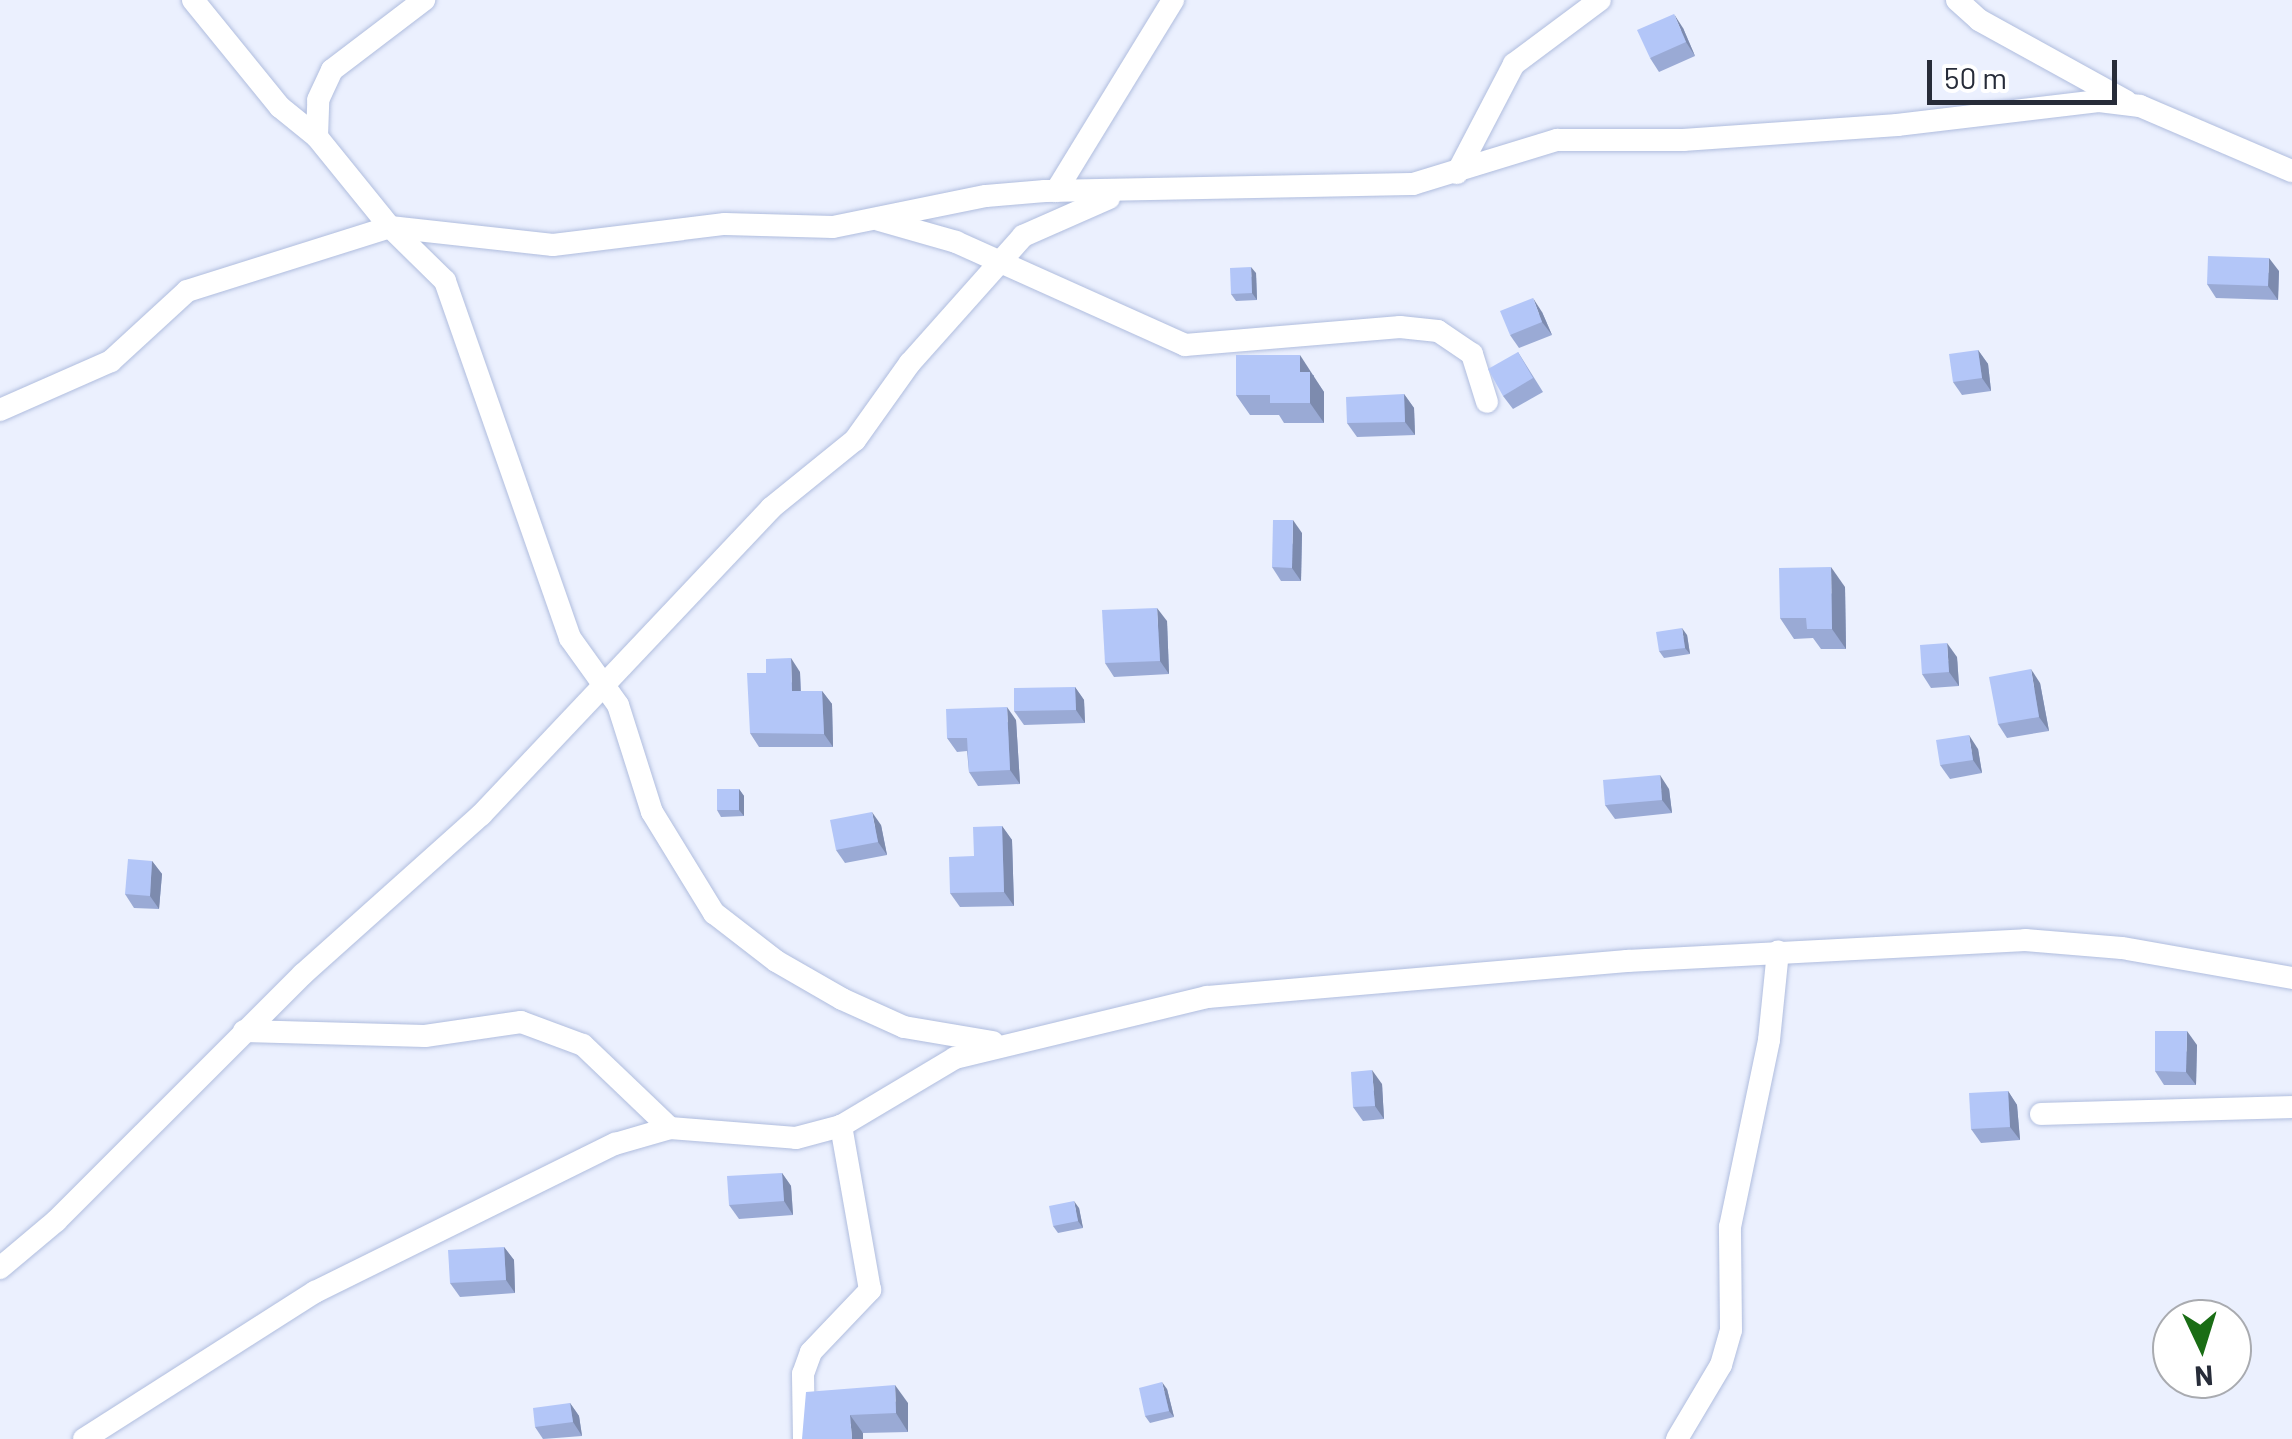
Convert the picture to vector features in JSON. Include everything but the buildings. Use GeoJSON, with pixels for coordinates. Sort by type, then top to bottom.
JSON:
{"type":"FeatureCollection","features":[{"type":"Feature","properties":{"kind":"street"},"geometry":{"type":"LineString","coordinates":[[193,0],[280,106],[317,137],[390,227],[445,281],[462,316],[508,471],[570,638],[618,705],[652,812],[714,913],[776,961],[842,999],[904,1027],[1002,1044]]}},
{"type":"Feature","properties":{"kind":"street"},"geometry":{"type":"LineString","coordinates":[[317,137],[318,100],[332,70],[424,0]]}},
{"type":"Feature","properties":{"kind":"street"},"geometry":{"type":"LineString","coordinates":[[1056,191],[1174,0]]}},
{"type":"Feature","properties":{"kind":"street"},"geometry":{"type":"LineString","coordinates":[[1457,173],[1514,64],[1600,0]]}},
{"type":"Feature","properties":{"kind":"street"},"geometry":{"type":"LineString","coordinates":[[1957,0],[1979,20],[2126,100],[2292,171]]}},
{"type":"Feature","properties":{"kind":"street"},"geometry":{"type":"LineString","coordinates":[[0,410],[111,361],[164,305],[186,291],[390,227],[553,245],[726,224],[834,226],[986,196],[1056,191],[1413,184],[1557,140],[1683,140],[2126,100]]}},
{"type":"Feature","properties":{"kind":"street"},"geometry":{"type":"LineString","coordinates":[[0,1268],[56,1221],[244,1031],[481,815],[771,508],[855,440],[910,363],[1024,236],[1061,214],[1126,192]]}},
{"type":"Feature","properties":{"kind":"street"},"geometry":{"type":"LineString","coordinates":[[876,220],[1001,261],[1185,345],[1207,348],[1400,326],[1438,331],[1472,354],[1488,402]]}},
{"type":"Feature","properties":{"kind":"street"},"geometry":{"type":"LineString","coordinates":[[84,1439],[315,1292],[615,1144],[670,1128],[796,1138],[841,1126],[923,1074],[1002,1044],[1207,996],[1778,951],[2025,940],[2122,948],[2292,978]]}},
{"type":"Feature","properties":{"kind":"street"},"geometry":{"type":"LineString","coordinates":[[1676,1439],[1721,1365],[1732,1330],[1730,1227],[1769,1040],[1778,951]]}},
{"type":"Feature","properties":{"kind":"street"},"geometry":{"type":"LineString","coordinates":[[244,1031],[425,1036],[521,1022],[583,1045],[670,1128]]}},
{"type":"Feature","properties":{"kind":"street"},"geometry":{"type":"LineString","coordinates":[[2041,1114],[2292,1108]]}},
{"type":"Feature","properties":{"kind":"street"},"geometry":{"type":"LineString","coordinates":[[804,1439],[803,1374],[811,1352],[870,1290],[841,1126]]}}]}
